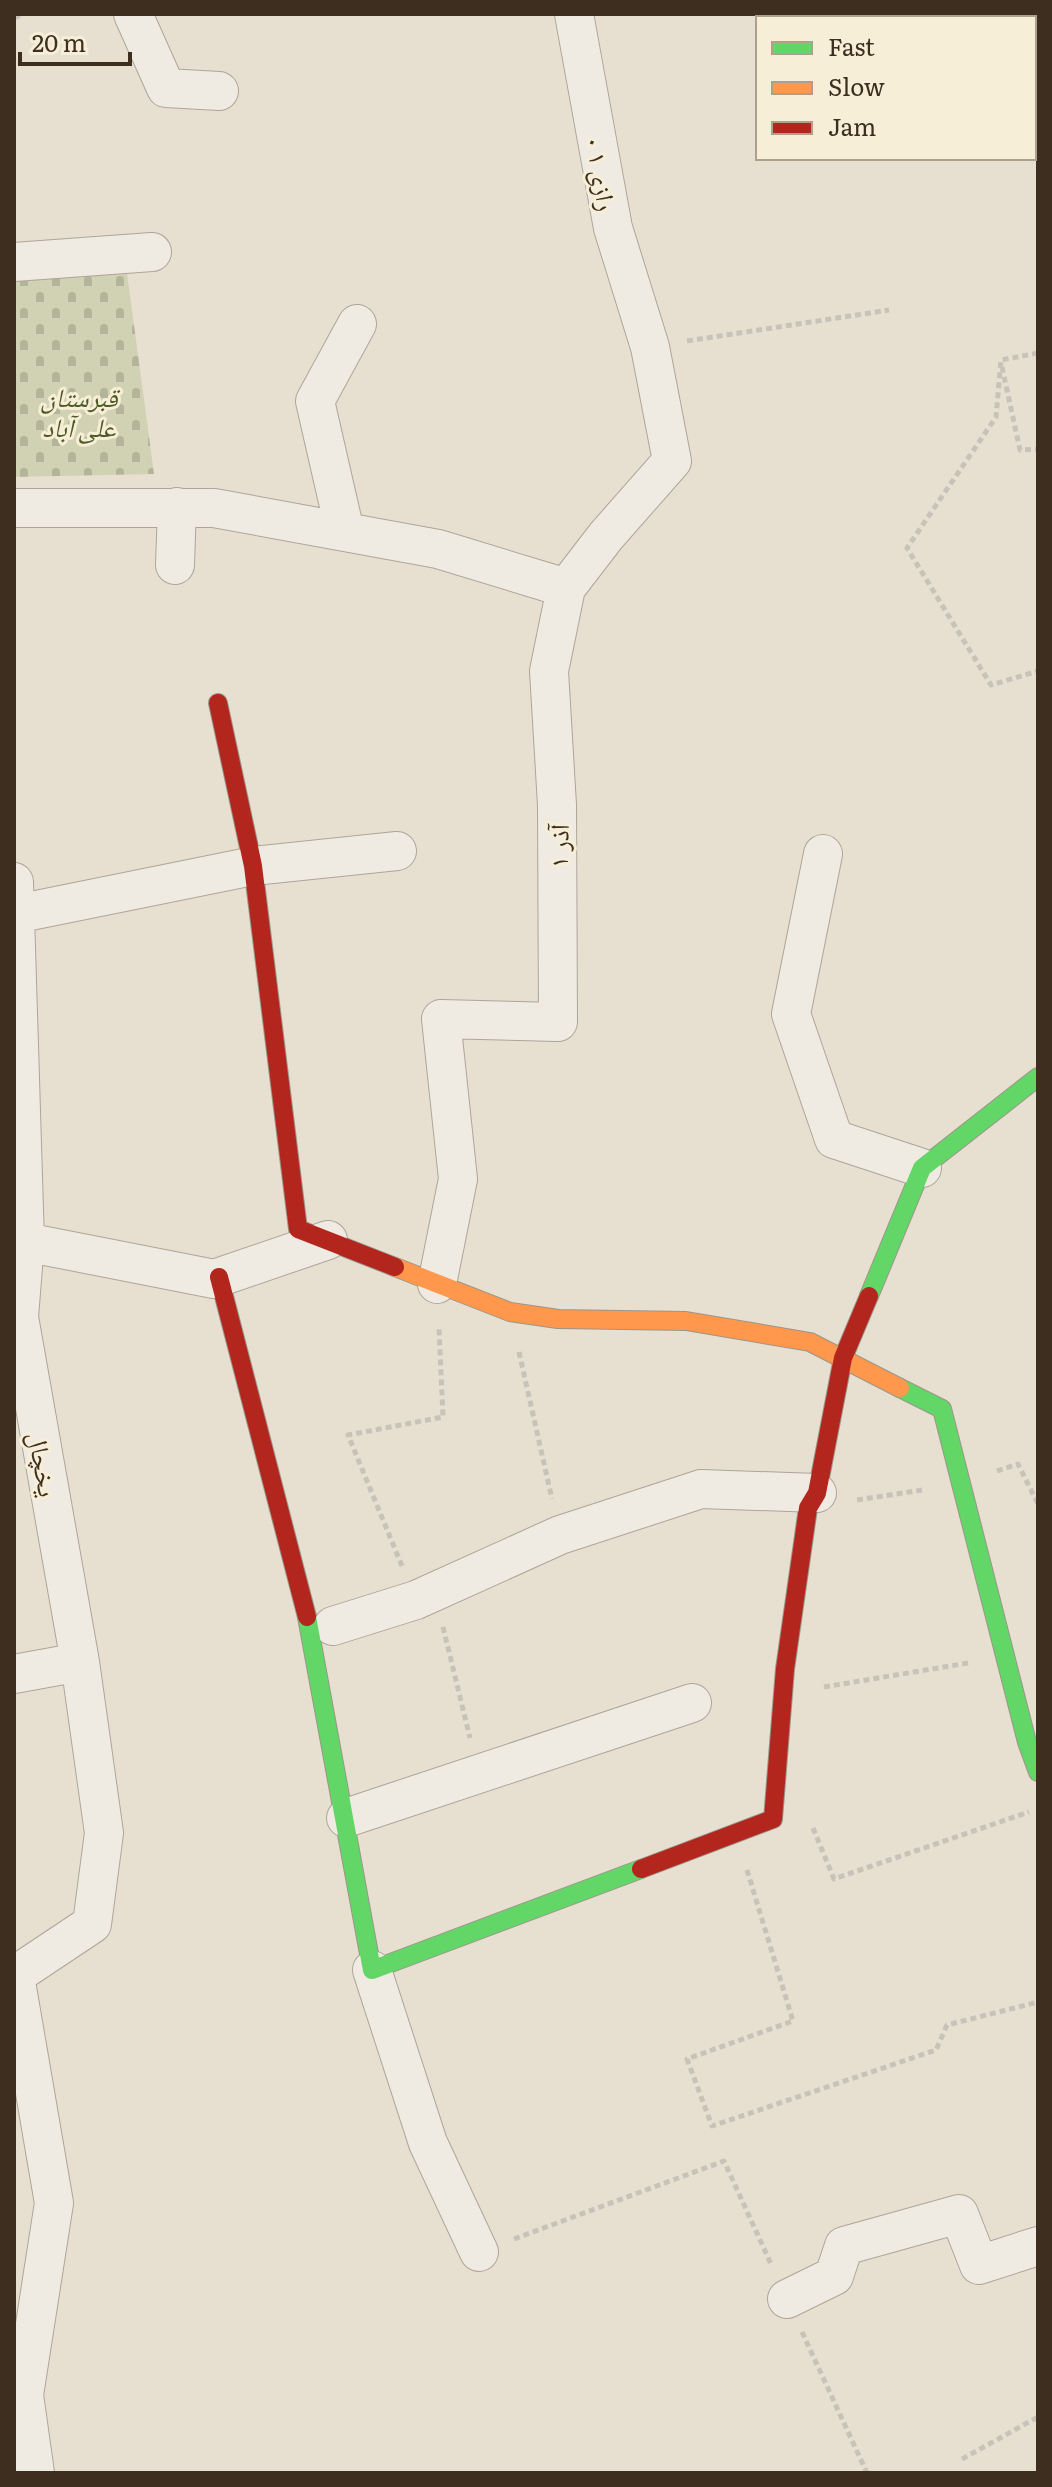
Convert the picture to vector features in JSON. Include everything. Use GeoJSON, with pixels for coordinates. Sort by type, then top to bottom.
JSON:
{"type":"FeatureCollection","features":[{"type":"Feature","properties":{"kind":"street"},"geometry":{"type":"LineString","coordinates":[[133,14],[166,88],[219,91]]}},
{"type":"Feature","properties":{"kind":"street","name":"رازی ۱ ۰"},"geometry":{"type":"LineString","coordinates":[[574,14],[613,228],[647,338]]}},
{"type":"Feature","properties":{"kind":"street"},"geometry":{"type":"LineString","coordinates":[[14,262],[152,252]]}},
{"type":"Feature","properties":{"kind":"street"},"geometry":{"type":"LineString","coordinates":[[345,532],[315,401],[357,324]]}},
{"type":"Feature","properties":{"kind":"street","name":"آذر ۱"},"geometry":{"type":"LineString","coordinates":[[437,1284],[458,1179],[441,1019],[558,1022],[557,805],[549,671],[566,588],[606,536],[672,461],[647,338]]}},
{"type":"Feature","properties":{"kind":"street"},"geometry":{"type":"LineString","coordinates":[[175,565],[177,507]]}},
{"type":"Feature","properties":{"kind":"street"},"geometry":{"type":"LineString","coordinates":[[14,508],[214,508],[438,549],[566,588]]}},
{"type":"Feature","properties":{"kind":"street"},"geometry":{"type":"LineString","coordinates":[[218,703],[253,866],[298,1229],[510,1312],[558,1319],[686,1321],[810,1342],[942,1409],[1027,1742],[1038,1772]]}},
{"type":"Feature","properties":{"kind":"street"},"geometry":{"type":"LineString","coordinates":[[15,898],[253,866],[397,851]]}},
{"type":"Feature","properties":{"kind":"street"},"geometry":{"type":"LineString","coordinates":[[823,854],[791,1014],[834,1139],[922,1168]]}},
{"type":"Feature","properties":{"kind":"street","name":"یخچال"},"geometry":{"type":"LineString","coordinates":[[14,1976],[92,1924],[104,1833],[80,1662],[16,1318],[20,1262],[15,898]]}},
{"type":"Feature","properties":{"kind":"street"},"geometry":{"type":"LineString","coordinates":[[372,1970],[773,1819],[784,1694],[813,1501],[843,1358],[922,1168],[1038,1077]]}},
{"type":"Feature","properties":{"kind":"street"},"geometry":{"type":"LineString","coordinates":[[20,1262],[219,1277],[328,1240]]}},
{"type":"Feature","properties":{"kind":"street"},"geometry":{"type":"LineString","coordinates":[[219,1277],[311,1631],[372,1970],[428,2143],[479,2252]]}},
{"type":"Feature","properties":{"kind":"street"},"geometry":{"type":"LineString","coordinates":[[333,1626],[425,1596],[560,1535],[701,1489],[813,1501]]}},
{"type":"Feature","properties":{"kind":"street"},"geometry":{"type":"LineString","coordinates":[[14,1674],[80,1662]]}},
{"type":"Feature","properties":{"kind":"street"},"geometry":{"type":"LineString","coordinates":[[346,1818],[692,1703]]}},
{"type":"Feature","properties":{"kind":"street"},"geometry":{"type":"LineString","coordinates":[[14,1976],[54,2203],[24,2395],[35,2473]]}},
{"type":"Feature","properties":{"kind":"street"},"geometry":{"type":"LineString","coordinates":[[787,2299],[834,2276],[844,2246],[959,2214],[979,2265],[1038,2246]]}},
{"type":"Feature","properties":{"kind":"path"},"geometry":{"type":"LineString","coordinates":[[14,18],[24,14]]}},
{"type":"Feature","properties":{"kind":"path"},"geometry":{"type":"LineString","coordinates":[[647,338],[889,310]]}},
{"type":"Feature","properties":{"kind":"path"},"geometry":{"type":"LineString","coordinates":[[1001,360],[1038,353]]}},
{"type":"Feature","properties":{"kind":"path"},"geometry":{"type":"LineString","coordinates":[[1001,360],[1020,450],[1038,449]]}},
{"type":"Feature","properties":{"kind":"path"},"geometry":{"type":"LineString","coordinates":[[1001,360],[996,417],[907,548],[991,685],[1038,671]]}},
{"type":"Feature","properties":{"kind":"path"},"geometry":{"type":"LineString","coordinates":[[437,1284],[443,1417],[348,1435],[425,1596],[478,1775]]}},
{"type":"Feature","properties":{"kind":"path"},"geometry":{"type":"LineString","coordinates":[[510,1312],[560,1535]]}},
{"type":"Feature","properties":{"kind":"path"},"geometry":{"type":"LineString","coordinates":[[813,1501],[961,1484],[1018,1464],[1038,1504]]}},
{"type":"Feature","properties":{"kind":"path"},"geometry":{"type":"LineString","coordinates":[[784,1694],[1005,1656]]}},
{"type":"Feature","properties":{"kind":"path"},"geometry":{"type":"LineString","coordinates":[[773,1819],[809,1819],[834,1879],[1038,1809]]}},
{"type":"Feature","properties":{"kind":"path"},"geometry":{"type":"LineString","coordinates":[[736,1834],[793,2021],[687,2059],[712,2126],[936,2050],[947,2025],[1038,2002]]}},
{"type":"Feature","properties":{"kind":"path"},"geometry":{"type":"LineString","coordinates":[[479,2252],[724,2161],[867,2473]]}},
{"type":"Feature","properties":{"kind":"path"},"geometry":{"type":"LineString","coordinates":[[962,2459],[1038,2417]]}},
{"type":"Feature","properties":{"kind":"green space"},"geometry":{"type":"Polygon","coordinates":[[[762,14],[955,14],[948,16],[762,14]]]}},
{"type":"Feature","properties":{"kind":"green space","name":"قبرستان علی آباد"},"geometry":{"type":"Polygon","coordinates":[[[125,258],[154,474],[14,477],[14,271],[125,258]]]}},
{"type":"Feature","properties":{"kind":"traffic: fast"},"geometry":{"type":"LineString","coordinates":[[869,1296],[922,1168],[1038,1077]]}},
{"type":"Feature","properties":{"kind":"traffic: fast"},"geometry":{"type":"LineString","coordinates":[[900,1388],[942,1409],[1027,1742],[1038,1772]]}},
{"type":"Feature","properties":{"kind":"traffic: fast"},"geometry":{"type":"LineString","coordinates":[[307,1617],[372,1970],[641,1869]]}},
{"type":"Feature","properties":{"kind":"traffic: slow"},"geometry":{"type":"LineString","coordinates":[[395,1267],[510,1312],[558,1319],[686,1321],[810,1342],[900,1388]]}},
{"type":"Feature","properties":{"kind":"traffic: jam"},"geometry":{"type":"LineString","coordinates":[[218,703],[253,866],[298,1229],[395,1267]]}},
{"type":"Feature","properties":{"kind":"traffic: jam"},"geometry":{"type":"LineString","coordinates":[[219,1277],[307,1617]]}},
{"type":"Feature","properties":{"kind":"traffic: jam"},"geometry":{"type":"LineString","coordinates":[[641,1869],[773,1819],[785,1669],[808,1508],[817,1493],[843,1358],[869,1296]]}}]}
